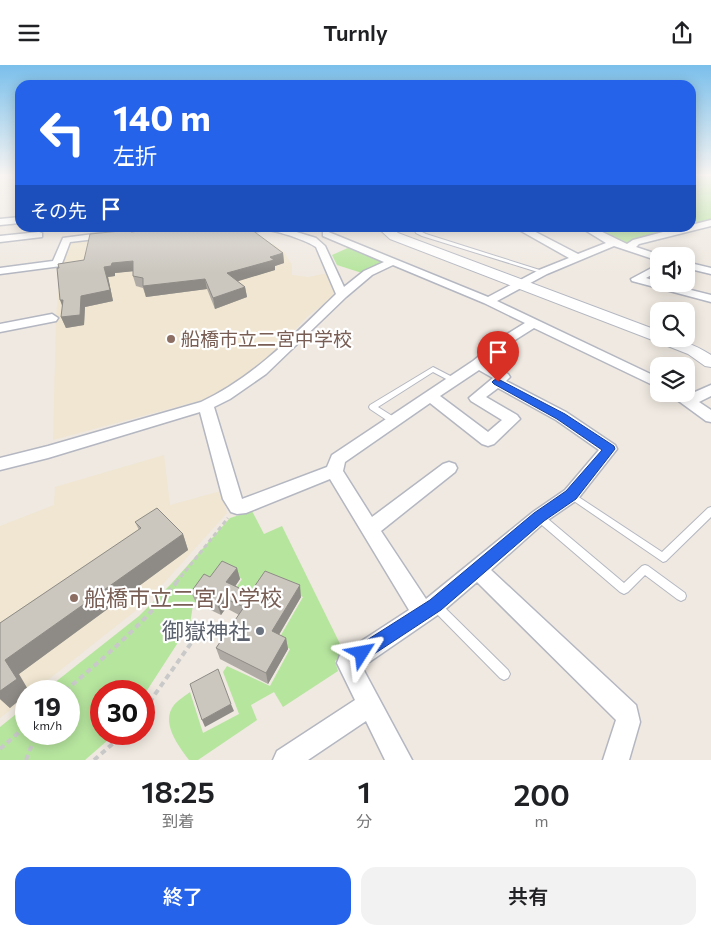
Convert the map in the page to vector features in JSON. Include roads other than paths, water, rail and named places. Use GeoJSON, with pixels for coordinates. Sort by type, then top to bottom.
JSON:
{"type":"FeatureCollection","features":[{"type":"Feature","properties":{"kind":"street"},"geometry":{"type":"LineString","coordinates":[[0,222],[15,220]]}},
{"type":"Feature","properties":{"kind":"street"},"geometry":{"type":"LineString","coordinates":[[696,227],[711,223]]}},
{"type":"Feature","properties":{"kind":"street"},"geometry":{"type":"LineString","coordinates":[[696,229],[711,236]]}},
{"type":"Feature","properties":{"kind":"street"},"geometry":{"type":"LineString","coordinates":[[0,271],[57,264],[66,239],[124,232]]}},
{"type":"Feature","properties":{"kind":"street"},"geometry":{"type":"LineString","coordinates":[[219,232],[225,235],[244,232]]}},
{"type":"Feature","properties":{"kind":"street"},"geometry":{"type":"LineString","coordinates":[[284,232],[313,240],[320,246],[342,295]]}},
{"type":"Feature","properties":{"kind":"street"},"geometry":{"type":"LineString","coordinates":[[313,240],[332,232]]}},
{"type":"Feature","properties":{"kind":"street"},"geometry":{"type":"LineString","coordinates":[[389,232],[394,236],[517,285],[650,334]]}},
{"type":"Feature","properties":{"kind":"street"},"geometry":{"type":"LineString","coordinates":[[527,232],[574,257]]}},
{"type":"Feature","properties":{"kind":"street"},"geometry":{"type":"LineString","coordinates":[[593,232],[614,243],[650,255]]}},
{"type":"Feature","properties":{"kind":"street"},"geometry":{"type":"LineString","coordinates":[[628,248],[636,242],[677,232]]}},
{"type":"Feature","properties":{"kind":"street"},"geometry":{"type":"LineString","coordinates":[[0,239],[39,235]]}},
{"type":"Feature","properties":{"kind":"street"},"geometry":{"type":"LineString","coordinates":[[326,235],[488,301],[650,380]]}},
{"type":"Feature","properties":{"kind":"street"},"geometry":{"type":"LineString","coordinates":[[488,301],[574,257],[614,243]]}},
{"type":"Feature","properties":{"kind":"street"},"geometry":{"type":"LineString","coordinates":[[0,464],[48,452],[206,405],[223,398],[275,360],[342,295],[368,273],[391,262]]}},
{"type":"Feature","properties":{"kind":"street"},"geometry":{"type":"LineString","coordinates":[[695,267],[711,271]]}},
{"type":"Feature","properties":{"kind":"street"},"geometry":{"type":"LineString","coordinates":[[650,272],[636,279],[650,283]]}},
{"type":"Feature","properties":{"kind":"street"},"geometry":{"type":"LineString","coordinates":[[685,292],[711,299]]}},
{"type":"Feature","properties":{"kind":"street"},"geometry":{"type":"LineString","coordinates":[[0,328],[52,318]]}},
{"type":"Feature","properties":{"kind":"street"},"geometry":{"type":"LineString","coordinates":[[206,405],[232,499],[237,507],[246,506],[334,471],[338,459],[454,381],[511,337],[534,323]]}},
{"type":"Feature","properties":{"kind":"street"},"geometry":{"type":"LineString","coordinates":[[683,347],[694,351],[711,362]]}},
{"type":"Feature","properties":{"kind":"street"},"geometry":{"type":"LineString","coordinates":[[430,396],[488,439],[512,419],[476,398],[503,377],[478,364]]}},
{"type":"Feature","properties":{"kind":"street"},"geometry":{"type":"LineString","coordinates":[[400,760],[348,663],[429,609],[539,517],[571,495],[609,449],[561,416],[498,382]]}},
{"type":"Feature","properties":{"kind":"street"},"geometry":{"type":"LineString","coordinates":[[695,398],[711,390]]}},
{"type":"Feature","properties":{"kind":"street"},"geometry":{"type":"LineString","coordinates":[[690,402],[711,417]]}},
{"type":"Feature","properties":{"kind":"street"},"geometry":{"type":"LineString","coordinates":[[370,529],[449,468]]}},
{"type":"Feature","properties":{"kind":"street"},"geometry":{"type":"LineString","coordinates":[[334,471],[370,529],[429,609]]}},
{"type":"Feature","properties":{"kind":"street"},"geometry":{"type":"LineString","coordinates":[[478,569],[627,714],[628,722],[616,760]]}},
{"type":"Feature","properties":{"kind":"street"},"geometry":{"type":"LineString","coordinates":[[286,760],[370,704]]}},
{"type":"Feature","properties":{"kind":"lane"},"geometry":{"type":"LineString","coordinates":[[418,232],[543,272]]}},
{"type":"Feature","properties":{"kind":"lane"},"geometry":{"type":"LineString","coordinates":[[394,421],[373,407],[433,369],[454,381]]}},
{"type":"Feature","properties":{"kind":"lane"},"geometry":{"type":"LineString","coordinates":[[571,495],[663,559],[711,511]]}},
{"type":"Feature","properties":{"kind":"lane"},"geometry":{"type":"LineString","coordinates":[[539,517],[624,589],[645,569],[681,596]]}},
{"type":"Feature","properties":{"kind":"lane"},"geometry":{"type":"LineString","coordinates":[[429,609],[504,674]]}},
{"type":"Feature","properties":{"kind":"place","name":"船橋市立二宮中学校"},"geometry":{"type":"Point","coordinates":[171,339]}},
{"type":"Feature","properties":{"kind":"place","name":"船橋市立二宮小学校"},"geometry":{"type":"Point","coordinates":[74,598]}},
{"type":"Feature","properties":{"kind":"place","name":"御嶽神社"},"geometry":{"type":"Point","coordinates":[260,631]}}]}
